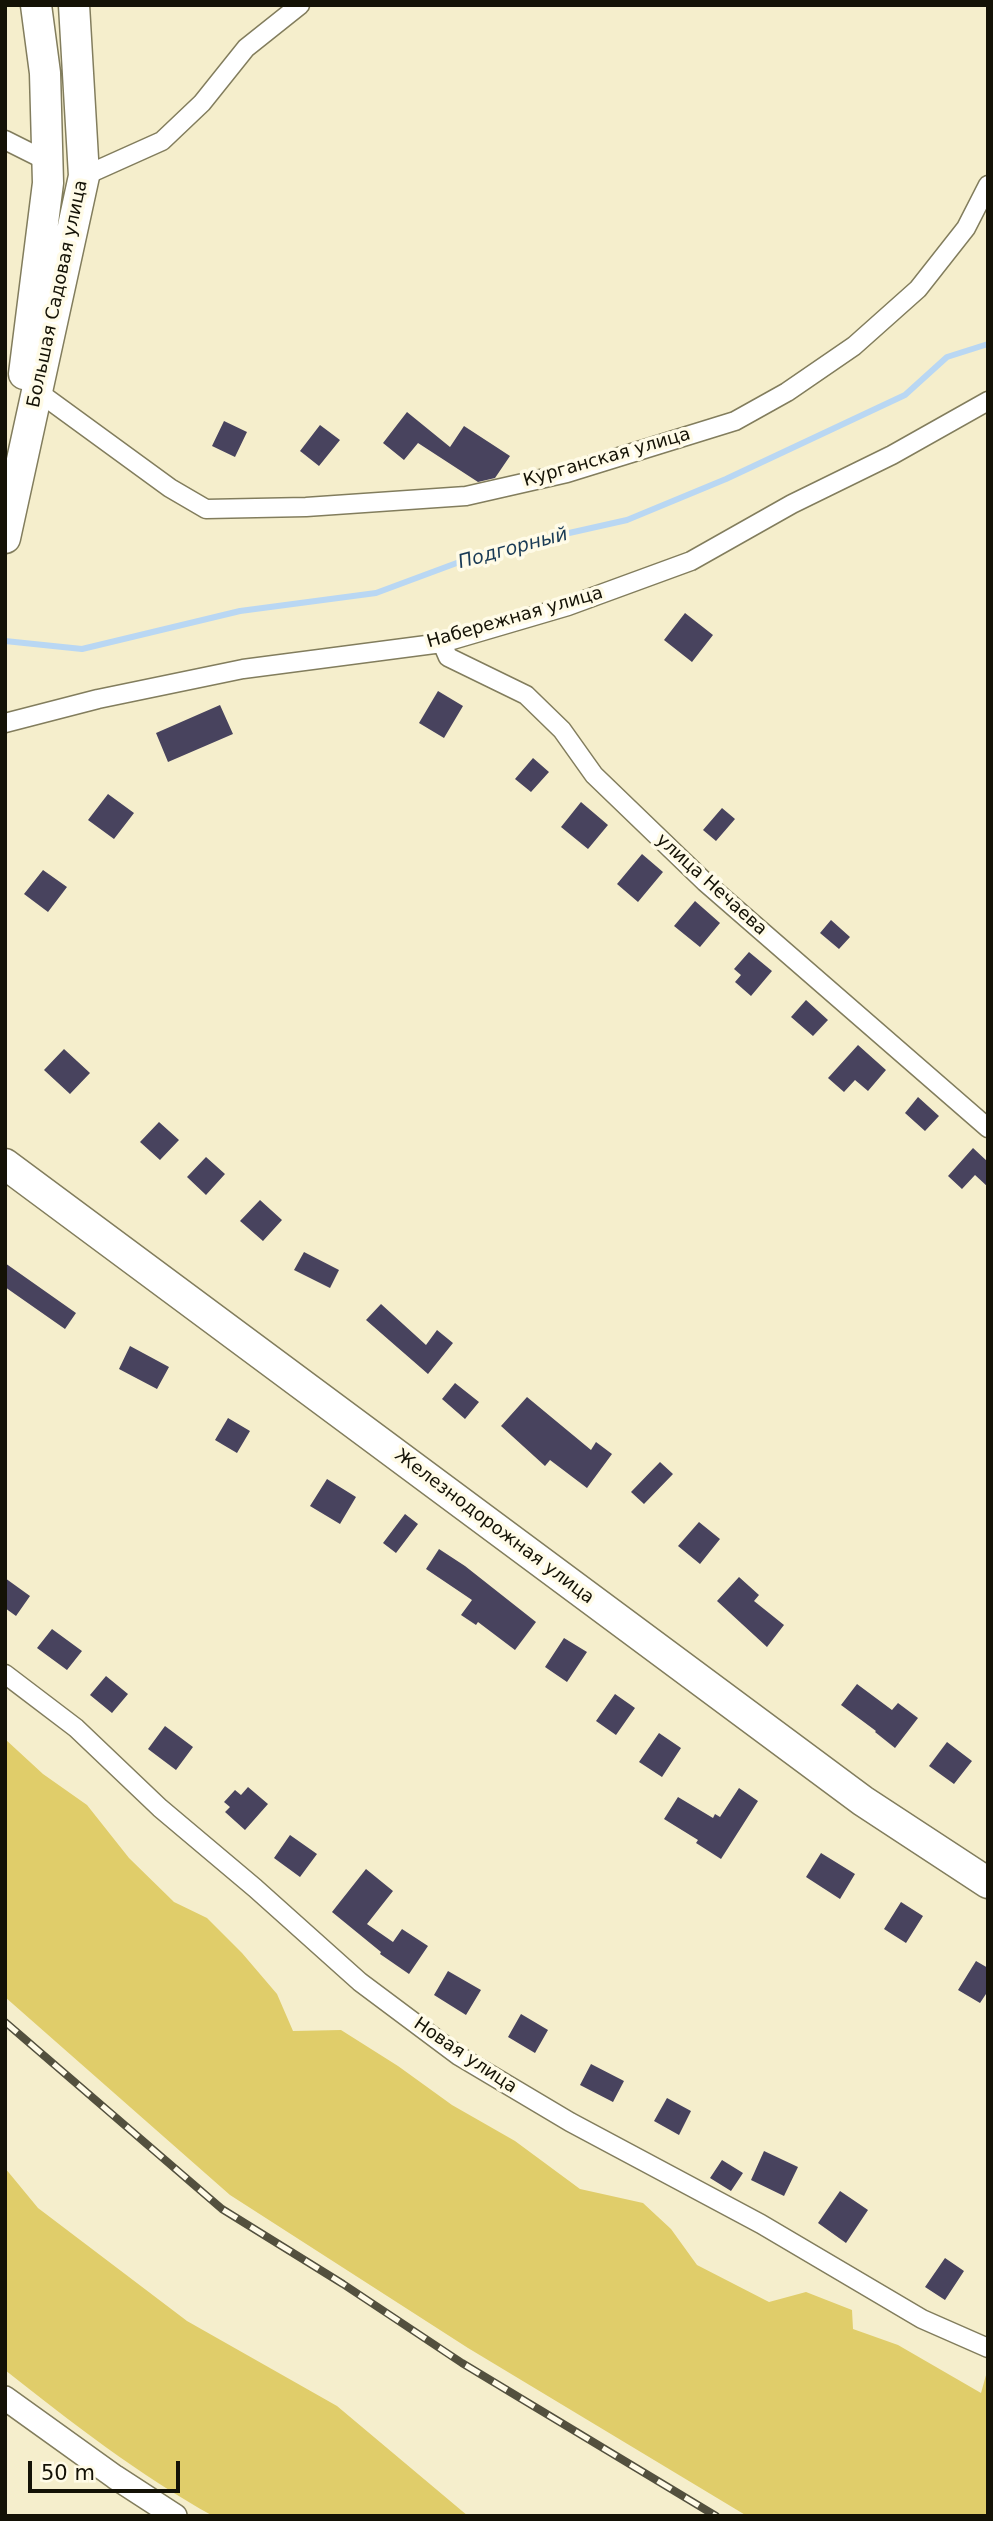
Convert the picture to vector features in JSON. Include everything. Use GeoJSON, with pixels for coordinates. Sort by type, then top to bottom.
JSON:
{"type":"FeatureCollection","features":[{"type":"Feature","properties":{"kind":"main road","name":"Большая Садовая улица"},"geometry":{"type":"LineString","coordinates":[[5,519],[48,183],[45,74],[36,5]]}},
{"type":"Feature","properties":{"kind":"main road","name":"Большая Садовая улица"},"geometry":{"type":"LineString","coordinates":[[5,538],[85,176],[74,5]]}},
{"type":"Feature","properties":{"kind":"main road","name":"Железнодорожная улица"},"geometry":{"type":"LineString","coordinates":[[5,1164],[863,1801],[988,1883]]}},
{"type":"Feature","properties":{"kind":"street"},"geometry":{"type":"LineString","coordinates":[[85,176],[162,141],[202,103],[246,48],[300,5]]}},
{"type":"Feature","properties":{"kind":"street"},"geometry":{"type":"LineString","coordinates":[[5,140],[47,161]]}},
{"type":"Feature","properties":{"kind":"street","name":"Курганская улица"},"geometry":{"type":"LineString","coordinates":[[37,391],[170,488],[206,509],[306,507],[466,496],[567,473],[735,421],[787,392],[854,346],[918,289],[966,228],[988,185]]}},
{"type":"Feature","properties":{"kind":"street","name":"Набережная улица"},"geometry":{"type":"LineString","coordinates":[[5,723],[98,699],[243,669],[442,643],[568,606],[691,561],[792,504],[892,455],[988,401]]}},
{"type":"Feature","properties":{"kind":"street","name":"улица Нечаева"},"geometry":{"type":"LineString","coordinates":[[442,643],[448,657],[526,695],[562,730],[594,775],[705,882],[988,1128]]}},
{"type":"Feature","properties":{"kind":"street","name":"Новая улица"},"geometry":{"type":"LineString","coordinates":[[5,1674],[76,1728],[160,1808],[255,1888],[359,1982],[459,2056],[570,2122],[761,2224],[922,2319],[988,2348]]}},
{"type":"Feature","properties":{"kind":"street"},"geometry":{"type":"LineString","coordinates":[[5,2398],[115,2477],[175,2516]]}},
{"type":"Feature","properties":{"kind":"shaded area"},"geometry":{"type":"Polygon","coordinates":[[[5,1739],[43,1774],[87,1805],[129,1858],[174,1902],[207,1918],[242,1953],[277,1994],[293,2031],[341,2030],[452,2105],[515,2141],[580,2189],[643,2203],[671,2229],[697,2265],[769,2302],[806,2292],[852,2310],[853,2329],[898,2345],[981,2393],[988,2368],[988,2516],[747,2516],[468,2348],[230,2195],[5,1997],[5,1739]]]}},
{"type":"Feature","properties":{"kind":"shaded area"},"geometry":{"type":"Polygon","coordinates":[[[5,2168],[38,2208],[187,2321],[337,2406],[468,2516],[213,2516],[159,2483],[80,2428],[5,2370],[5,2168]]]}},
{"type":"Feature","properties":{"kind":"building"},"geometry":{"type":"Polygon","coordinates":[[[407,412],[450,447],[464,426],[510,456],[495,478],[478,482],[418,443],[404,460],[383,443],[407,412]]]}},
{"type":"Feature","properties":{"kind":"building"},"geometry":{"type":"Polygon","coordinates":[[[224,421],[247,432],[235,457],[212,446],[224,421]]]}},
{"type":"Feature","properties":{"kind":"building"},"geometry":{"type":"Polygon","coordinates":[[[320,425],[340,440],[319,466],[300,451],[320,425]]]}},
{"type":"Feature","properties":{"kind":"building"},"geometry":{"type":"Polygon","coordinates":[[[685,613],[713,635],[692,662],[664,640],[685,613]]]}},
{"type":"Feature","properties":{"kind":"building"},"geometry":{"type":"Polygon","coordinates":[[[438,691],[463,706],[444,738],[419,723],[438,691]]]}},
{"type":"Feature","properties":{"kind":"building"},"geometry":{"type":"Polygon","coordinates":[[[220,705],[233,734],[168,762],[156,733],[220,705]]]}},
{"type":"Feature","properties":{"kind":"building"},"geometry":{"type":"Polygon","coordinates":[[[533,758],[549,772],[531,792],[515,779],[533,758]]]}},
{"type":"Feature","properties":{"kind":"building"},"geometry":{"type":"Polygon","coordinates":[[[108,794],[134,813],[114,839],[88,820],[108,794]]]}},
{"type":"Feature","properties":{"kind":"building"},"geometry":{"type":"Polygon","coordinates":[[[581,802],[608,825],[588,849],[561,827],[581,802]]]}},
{"type":"Feature","properties":{"kind":"building"},"geometry":{"type":"Polygon","coordinates":[[[722,808],[735,819],[716,841],[703,830],[722,808]]]}},
{"type":"Feature","properties":{"kind":"building"},"geometry":{"type":"Polygon","coordinates":[[[642,854],[663,872],[638,902],[617,884],[642,854]]]}},
{"type":"Feature","properties":{"kind":"building"},"geometry":{"type":"Polygon","coordinates":[[[43,870],[67,887],[48,912],[24,894],[43,870]]]}},
{"type":"Feature","properties":{"kind":"building"},"geometry":{"type":"Polygon","coordinates":[[[695,901],[720,923],[700,947],[674,926],[695,901]]]}},
{"type":"Feature","properties":{"kind":"building"},"geometry":{"type":"Polygon","coordinates":[[[831,920],[850,937],[839,949],[820,933],[831,920]]]}},
{"type":"Feature","properties":{"kind":"building"},"geometry":{"type":"Polygon","coordinates":[[[749,952],[772,971],[751,996],[735,982],[741,975],[734,969],[749,952]]]}},
{"type":"Feature","properties":{"kind":"building"},"geometry":{"type":"Polygon","coordinates":[[[806,1000],[828,1020],[813,1036],[791,1017],[806,1000]]]}},
{"type":"Feature","properties":{"kind":"building"},"geometry":{"type":"Polygon","coordinates":[[[858,1045],[886,1070],[868,1091],[855,1080],[844,1092],[828,1078],[858,1045]]]}},
{"type":"Feature","properties":{"kind":"building"},"geometry":{"type":"Polygon","coordinates":[[[64,1049],[90,1073],[70,1094],[44,1070],[64,1049]]]}},
{"type":"Feature","properties":{"kind":"building"},"geometry":{"type":"Polygon","coordinates":[[[918,1097],[939,1116],[925,1131],[905,1113],[918,1097]]]}},
{"type":"Feature","properties":{"kind":"building"},"geometry":{"type":"Polygon","coordinates":[[[159,1122],[179,1140],[160,1160],[140,1142],[159,1122]]]}},
{"type":"Feature","properties":{"kind":"building"},"geometry":{"type":"Polygon","coordinates":[[[973,1148],[988,1162],[988,1187],[975,1175],[962,1189],[948,1176],[973,1148]]]}},
{"type":"Feature","properties":{"kind":"building"},"geometry":{"type":"Polygon","coordinates":[[[206,1157],[225,1174],[206,1195],[187,1177],[206,1157]]]}},
{"type":"Feature","properties":{"kind":"building"},"geometry":{"type":"Polygon","coordinates":[[[260,1200],[282,1220],[263,1241],[240,1221],[260,1200]]]}},
{"type":"Feature","properties":{"kind":"building"},"geometry":{"type":"Polygon","coordinates":[[[304,1252],[339,1270],[330,1288],[294,1270],[304,1252]]]}},
{"type":"Feature","properties":{"kind":"building"},"geometry":{"type":"Polygon","coordinates":[[[5,1263],[76,1313],[65,1329],[5,1287],[5,1263]]]}},
{"type":"Feature","properties":{"kind":"building"},"geometry":{"type":"Polygon","coordinates":[[[381,1304],[426,1345],[437,1330],[453,1343],[428,1374],[366,1320],[381,1304]]]}},
{"type":"Feature","properties":{"kind":"building"},"geometry":{"type":"Polygon","coordinates":[[[130,1346],[169,1367],[157,1389],[119,1369],[130,1346]]]}},
{"type":"Feature","properties":{"kind":"building"},"geometry":{"type":"Polygon","coordinates":[[[455,1383],[479,1402],[465,1419],[442,1399],[455,1383]]]}},
{"type":"Feature","properties":{"kind":"building"},"geometry":{"type":"Polygon","coordinates":[[[527,1397],[591,1450],[596,1442],[612,1454],[587,1488],[550,1460],[545,1466],[501,1426],[527,1397]]]}},
{"type":"Feature","properties":{"kind":"building"},"geometry":{"type":"Polygon","coordinates":[[[228,1418],[250,1431],[237,1453],[215,1440],[228,1418]]]}},
{"type":"Feature","properties":{"kind":"building"},"geometry":{"type":"Polygon","coordinates":[[[660,1462],[673,1474],[644,1504],[631,1492],[660,1462]]]}},
{"type":"Feature","properties":{"kind":"building"},"geometry":{"type":"Polygon","coordinates":[[[327,1479],[356,1497],[340,1524],[310,1506],[327,1479]]]}},
{"type":"Feature","properties":{"kind":"building"},"geometry":{"type":"Polygon","coordinates":[[[405,1514],[418,1524],[396,1553],[383,1543],[405,1514]]]}},
{"type":"Feature","properties":{"kind":"building"},"geometry":{"type":"Polygon","coordinates":[[[699,1522],[720,1539],[700,1564],[678,1546],[699,1522]]]}},
{"type":"Feature","properties":{"kind":"building"},"geometry":{"type":"Polygon","coordinates":[[[439,1549],[536,1622],[515,1650],[478,1622],[476,1625],[461,1615],[472,1600],[426,1569],[439,1549]]]}},
{"type":"Feature","properties":{"kind":"building"},"geometry":{"type":"Polygon","coordinates":[[[739,1577],[759,1595],[754,1601],[784,1625],[767,1647],[717,1601],[739,1577]]]}},
{"type":"Feature","properties":{"kind":"building"},"geometry":{"type":"Polygon","coordinates":[[[5,1578],[30,1596],[16,1616],[5,1608],[5,1578]]]}},
{"type":"Feature","properties":{"kind":"building"},"geometry":{"type":"Polygon","coordinates":[[[52,1629],[82,1651],[67,1670],[37,1648],[52,1629]]]}},
{"type":"Feature","properties":{"kind":"building"},"geometry":{"type":"Polygon","coordinates":[[[564,1638],[587,1652],[567,1682],[545,1667],[564,1638]]]}},
{"type":"Feature","properties":{"kind":"building"},"geometry":{"type":"Polygon","coordinates":[[[106,1676],[128,1694],[112,1713],[90,1695],[106,1676]]]}},
{"type":"Feature","properties":{"kind":"building"},"geometry":{"type":"Polygon","coordinates":[[[857,1684],[892,1710],[898,1703],[918,1718],[895,1748],[841,1705],[857,1684]]]}},
{"type":"Feature","properties":{"kind":"building"},"geometry":{"type":"Polygon","coordinates":[[[615,1694],[635,1708],[616,1735],[596,1721],[615,1694]]]}},
{"type":"Feature","properties":{"kind":"building"},"geometry":{"type":"Polygon","coordinates":[[[165,1726],[193,1747],[176,1770],[148,1749],[165,1726]]]}},
{"type":"Feature","properties":{"kind":"building"},"geometry":{"type":"Polygon","coordinates":[[[659,1733],[681,1748],[662,1777],[639,1762],[659,1733]]]}},
{"type":"Feature","properties":{"kind":"building"},"geometry":{"type":"Polygon","coordinates":[[[947,1742],[972,1761],[954,1784],[929,1766],[947,1742]]]}},
{"type":"Feature","properties":{"kind":"building"},"geometry":{"type":"Polygon","coordinates":[[[248,1787],[268,1804],[245,1830],[225,1812],[230,1807],[224,1802],[235,1790],[241,1795],[248,1787]]]}},
{"type":"Feature","properties":{"kind":"building"},"geometry":{"type":"Polygon","coordinates":[[[739,1788],[758,1801],[721,1859],[696,1843],[698,1840],[664,1819],[678,1797],[713,1818],[715,1814],[720,1817],[739,1788]]]}},
{"type":"Feature","properties":{"kind":"building"},"geometry":{"type":"Polygon","coordinates":[[[290,1835],[317,1854],[300,1877],[274,1858],[290,1835]]]}},
{"type":"Feature","properties":{"kind":"building"},"geometry":{"type":"Polygon","coordinates":[[[821,1853],[855,1874],[840,1899],[806,1877],[821,1853]]]}},
{"type":"Feature","properties":{"kind":"building"},"geometry":{"type":"Polygon","coordinates":[[[366,1869],[393,1891],[367,1924],[393,1942],[402,1929],[428,1946],[409,1974],[380,1954],[381,1952],[332,1912],[366,1869]]]}},
{"type":"Feature","properties":{"kind":"building"},"geometry":{"type":"Polygon","coordinates":[[[901,1902],[923,1916],[906,1943],[884,1929],[901,1902]]]}},
{"type":"Feature","properties":{"kind":"building"},"geometry":{"type":"Polygon","coordinates":[[[976,1961],[988,1968],[988,1991],[980,2003],[958,1990],[976,1961]]]}},
{"type":"Feature","properties":{"kind":"building"},"geometry":{"type":"Polygon","coordinates":[[[448,1971],[481,1990],[466,2015],[434,1995],[448,1971]]]}},
{"type":"Feature","properties":{"kind":"building"},"geometry":{"type":"Polygon","coordinates":[[[521,2014],[548,2030],[535,2053],[508,2037],[521,2014]]]}},
{"type":"Feature","properties":{"kind":"building"},"geometry":{"type":"Polygon","coordinates":[[[591,2064],[624,2081],[613,2102],[580,2085],[591,2064]]]}},
{"type":"Feature","properties":{"kind":"building"},"geometry":{"type":"Polygon","coordinates":[[[667,2098],[691,2111],[679,2135],[654,2121],[667,2098]]]}},
{"type":"Feature","properties":{"kind":"building"},"geometry":{"type":"Polygon","coordinates":[[[764,2151],[798,2167],[784,2196],[751,2180],[764,2151]]]}},
{"type":"Feature","properties":{"kind":"building"},"geometry":{"type":"Polygon","coordinates":[[[722,2160],[743,2173],[731,2191],[710,2178],[722,2160]]]}},
{"type":"Feature","properties":{"kind":"building"},"geometry":{"type":"Polygon","coordinates":[[[840,2191],[868,2210],[846,2243],[818,2223],[840,2191]]]}},
{"type":"Feature","properties":{"kind":"building"},"geometry":{"type":"Polygon","coordinates":[[[945,2258],[964,2271],[945,2300],[925,2287],[945,2258]]]}},
{"type":"Feature","properties":{"kind":"waterway","name":"Подгорный"},"geometry":{"type":"LineString","coordinates":[[5,641],[82,649],[240,611],[376,593],[489,551],[627,520],[726,479],[905,395],[947,357],[988,344]]}},
{"type":"Feature","properties":{"kind":"railway"},"geometry":{"type":"LineString","coordinates":[[5,2022],[222,2209],[343,2284],[462,2363],[716,2516]]}}]}
